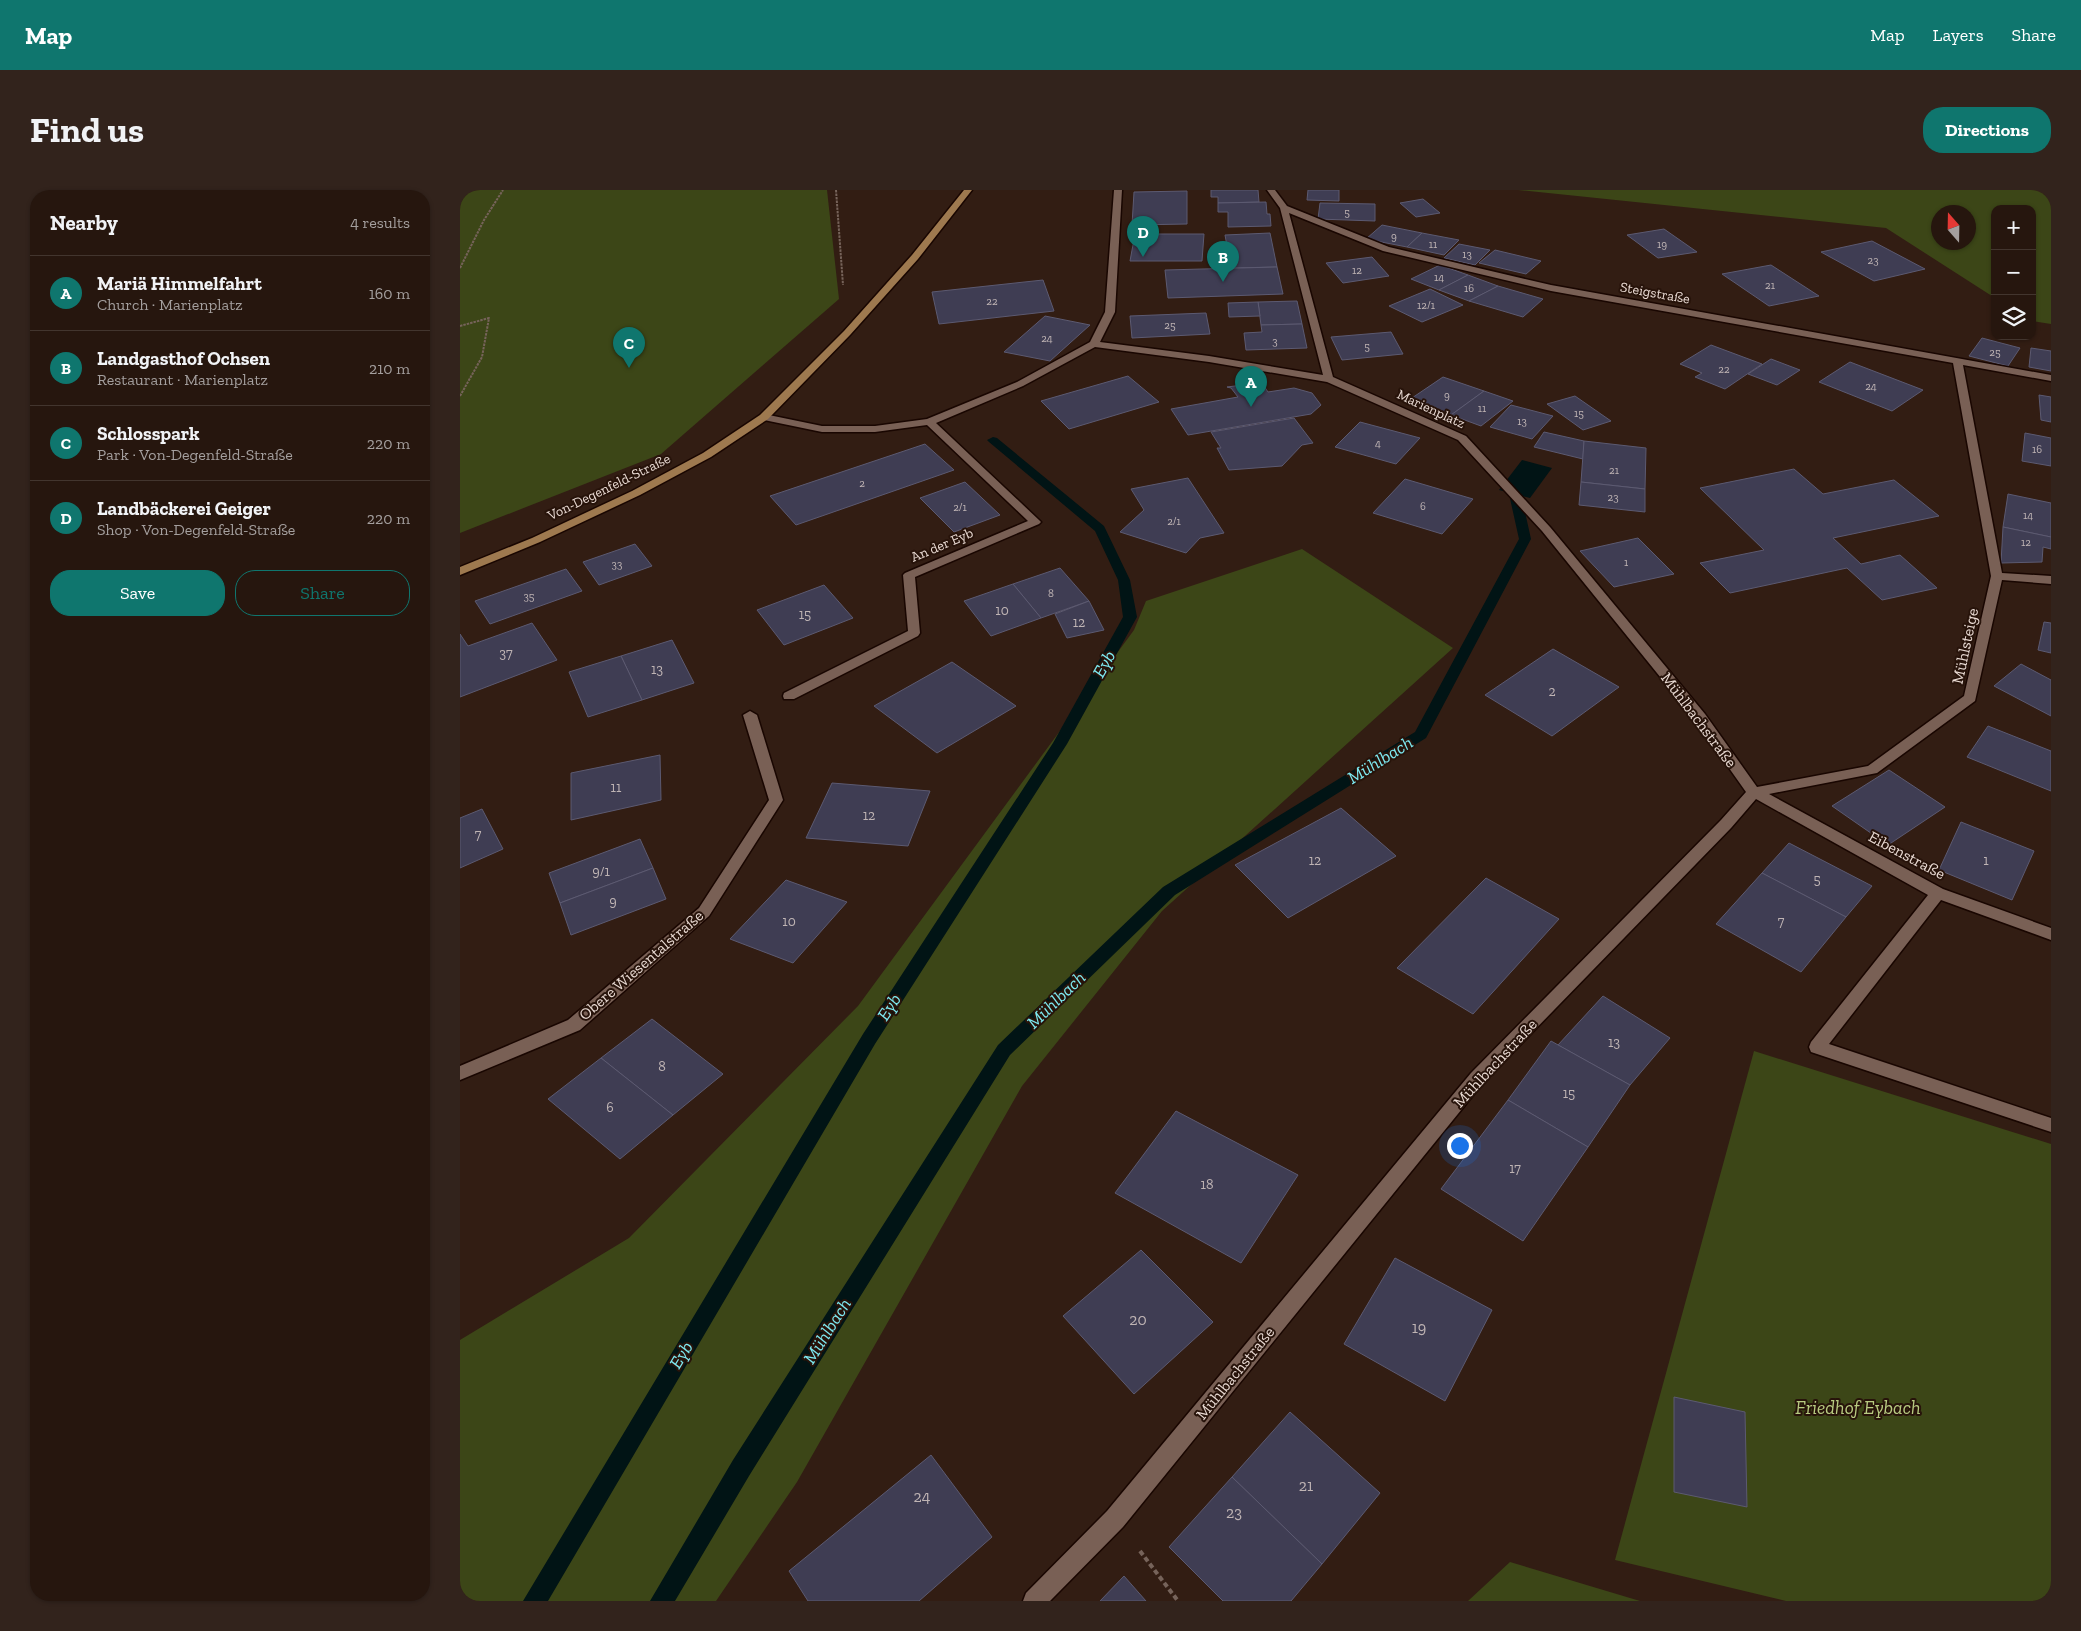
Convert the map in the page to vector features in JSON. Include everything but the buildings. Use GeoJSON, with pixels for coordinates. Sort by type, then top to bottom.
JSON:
{"type":"FeatureCollection","features":[{"type":"Feature","properties":{"kind":"main road","name":"Von-Degenfeld-Straße"},"geometry":{"type":"LineString","coordinates":[[460,571],[536,540],[636,493],[707,454],[764,417],[847,333],[914,257],[968,190]]}},
{"type":"Feature","properties":{"kind":"street"},"geometry":{"type":"LineString","coordinates":[[764,417],[822,429],[875,429],[929,422],[1020,384],[1094,344],[1110,312],[1118,190]]}},
{"type":"Feature","properties":{"kind":"street"},"geometry":{"type":"LineString","coordinates":[[1271,190],[1284,208],[1329,379]]}},
{"type":"Feature","properties":{"kind":"street","name":"Steigstraße"},"geometry":{"type":"LineString","coordinates":[[1284,208],[1386,249],[1550,288],[2051,378]]}},
{"type":"Feature","properties":{"kind":"street","name":"Marienplatz"},"geometry":{"type":"LineString","coordinates":[[1094,344],[1209,359],[1329,379],[1462,438],[1546,530]]}},
{"type":"Feature","properties":{"kind":"street","name":"Mühlsteige"},"geometry":{"type":"LineString","coordinates":[[1754,792],[1872,770],[1970,698],[1997,576],[1958,362]]}},
{"type":"Feature","properties":{"kind":"street","name":"An der Eyb"},"geometry":{"type":"LineString","coordinates":[[790,696],[914,633],[909,575],[1035,522],[929,422]]}},
{"type":"Feature","properties":{"kind":"street","name":"Mühlbachstraße"},"geometry":{"type":"LineString","coordinates":[[1034,1601],[1115,1519],[1477,1078],[1719,831],[1754,792],[1700,718],[1546,530]]}},
{"type":"Feature","properties":{"kind":"street"},"geometry":{"type":"LineString","coordinates":[[1997,576],[2051,580]]}},
{"type":"Feature","properties":{"kind":"street","name":"Obere Wiesentalstraße"},"geometry":{"type":"LineString","coordinates":[[460,1073],[574,1025],[704,912],[776,800],[750,715]]}},
{"type":"Feature","properties":{"kind":"street","name":"Eibenstraße"},"geometry":{"type":"LineString","coordinates":[[1754,792],[1938,893],[2051,934]]}},
{"type":"Feature","properties":{"kind":"street"},"geometry":{"type":"LineString","coordinates":[[1938,893],[1817,1047],[2051,1125]]}},
{"type":"Feature","properties":{"kind":"path"},"geometry":{"type":"LineString","coordinates":[[460,268],[484,220],[503,190]]}},
{"type":"Feature","properties":{"kind":"path"},"geometry":{"type":"LineString","coordinates":[[836,190],[847,333]]}},
{"type":"Feature","properties":{"kind":"path"},"geometry":{"type":"LineString","coordinates":[[460,326],[489,318],[482,357],[460,396]]}},
{"type":"Feature","properties":{"kind":"path"},"geometry":{"type":"LineString","coordinates":[[1115,1519],[1178,1601]]}},
{"type":"Feature","properties":{"kind":"green space"},"geometry":{"type":"Polygon","coordinates":[[[460,190],[827,190],[839,299],[661,454],[460,533],[460,190]]]}},
{"type":"Feature","properties":{"kind":"green space"},"geometry":{"type":"Polygon","coordinates":[[[1518,190],[2051,190],[2051,324],[2036,322],[2036,205],[1991,205],[1991,295],[1886,228],[1518,190]]]}},
{"type":"Feature","properties":{"kind":"green space"},"geometry":{"type":"Polygon","coordinates":[[[1302,549],[1453,648],[1162,911],[1022,1086],[797,1482],[716,1601],[460,1601],[460,1340],[629,1238],[858,1006],[1134,630],[1146,601],[1302,549]]]}},
{"type":"Feature","properties":{"kind":"green space","name":"Friedhof Eybach"},"geometry":{"type":"Polygon","coordinates":[[[1754,1051],[2051,1144],[2051,1601],[1786,1601],[1615,1560],[1754,1051]]]}},
{"type":"Feature","properties":{"kind":"green space"},"geometry":{"type":"Polygon","coordinates":[[[1510,1562],[1640,1601],[1468,1601],[1510,1562]]]}},
{"type":"Feature","properties":{"kind":"shaded area"},"geometry":{"type":"Polygon","coordinates":[[[1522,460],[1552,468],[1530,498],[1499,490],[1522,460]]]}},
{"type":"Feature","properties":{"kind":"waterway","name":"Eyb"},"geometry":{"type":"LineString","coordinates":[[535,1601],[869,1039],[1060,744],[1130,617],[1124,580],[1100,529],[993,440]]}},
{"type":"Feature","properties":{"kind":"waterway","name":"Mühlbach"},"geometry":{"type":"LineString","coordinates":[[662,1601],[741,1468],[1004,1050],[1169,891],[1421,735],[1525,539],[1515,494]]}},
{"type":"Feature","properties":{"kind":"place","name":"Landbäckerei Geiger"},"geometry":{"type":"Point","coordinates":[1143,257]}},
{"type":"Feature","properties":{"kind":"place","name":"Landgasthof Ochsen"},"geometry":{"type":"Point","coordinates":[1223,282]}},
{"type":"Feature","properties":{"kind":"place","name":"Schlosspark"},"geometry":{"type":"Point","coordinates":[629,368]}},
{"type":"Feature","properties":{"kind":"place","name":"Mariä Himmelfahrt"},"geometry":{"type":"Point","coordinates":[1251,407]}}]}
